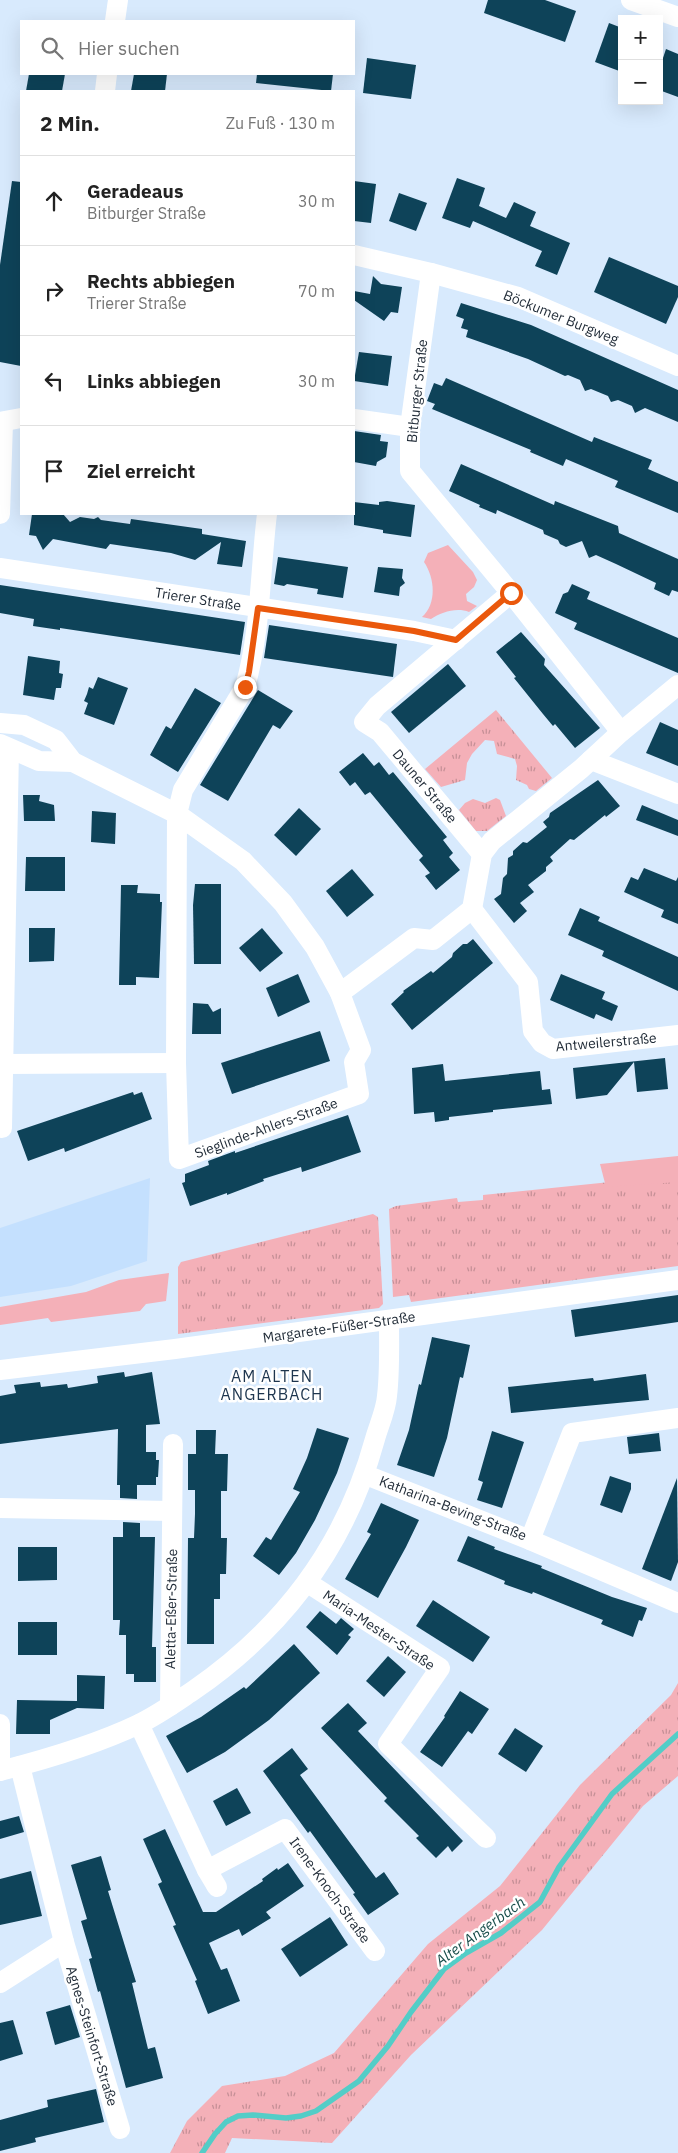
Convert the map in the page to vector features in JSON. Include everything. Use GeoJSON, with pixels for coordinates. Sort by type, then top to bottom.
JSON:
{"type":"FeatureCollection","features":[{"type":"Feature","properties":{"kind":"street"},"geometry":{"type":"LineString","coordinates":[[115,20],[118,0]]}},
{"type":"Feature","properties":{"kind":"street"},"geometry":{"type":"LineString","coordinates":[[631,0],[678,17]]}},
{"type":"Feature","properties":{"kind":"street"},"geometry":{"type":"LineString","coordinates":[[105,90],[107,75]]}},
{"type":"Feature","properties":{"kind":"street","name":"Böckumer Burgweg"},"geometry":{"type":"LineString","coordinates":[[355,255],[432,273],[518,297],[678,366]]}},
{"type":"Feature","properties":{"kind":"street","name":"Bitburger Straße"},"geometry":{"type":"LineString","coordinates":[[432,273],[410,427],[410,471],[511,593],[621,732]]}},
{"type":"Feature","properties":{"kind":"street"},"geometry":{"type":"LineString","coordinates":[[355,419],[410,427]]}},
{"type":"Feature","properties":{"kind":"street"},"geometry":{"type":"LineString","coordinates":[[0,514],[8,421]]}},
{"type":"Feature","properties":{"kind":"street","name":"Sieglinde-Ahlers-Straße"},"geometry":{"type":"LineString","coordinates":[[267,515],[258,608],[249,672],[245,687],[183,790],[177,814],[176,1063],[179,1159],[359,1094],[354,1062],[361,1050],[340,993]]}},
{"type":"Feature","properties":{"kind":"street","name":"Trierer Straße"},"geometry":{"type":"LineString","coordinates":[[0,568],[414,631],[456,640]]}},
{"type":"Feature","properties":{"kind":"street"},"geometry":{"type":"LineString","coordinates":[[456,640],[511,593]]}},
{"type":"Feature","properties":{"kind":"street","name":"Dauner Straße"},"geometry":{"type":"LineString","coordinates":[[456,640],[377,706],[364,722],[380,732],[482,854]]}},
{"type":"Feature","properties":{"kind":"street"},"geometry":{"type":"LineString","coordinates":[[2,1128],[5,747],[39,761],[73,762],[177,814],[243,861],[283,903],[309,939],[340,993],[414,938],[433,940],[472,909],[482,854],[492,840],[591,760],[621,732],[678,685]]}},
{"type":"Feature","properties":{"kind":"street"},"geometry":{"type":"LineString","coordinates":[[0,723],[24,726],[56,740],[73,762]]}},
{"type":"Feature","properties":{"kind":"street"},"geometry":{"type":"LineString","coordinates":[[591,760],[678,794]]}},
{"type":"Feature","properties":{"kind":"street","name":"Antweilerstraße"},"geometry":{"type":"LineString","coordinates":[[472,909],[528,982],[532,1031],[542,1043],[554,1049],[678,1035]]}},
{"type":"Feature","properties":{"kind":"street"},"geometry":{"type":"LineString","coordinates":[[4,1064],[176,1063]]}},
{"type":"Feature","properties":{"kind":"street","name":"Margarete-Füßer-Straße"},"geometry":{"type":"LineString","coordinates":[[0,1370],[174,1349],[678,1280]]}},
{"type":"Feature","properties":{"kind":"street"},"geometry":{"type":"LineString","coordinates":[[0,1724],[0,1771],[77,1750],[139,1724],[170,1706],[220,1672],[265,1632],[308,1583],[341,1530],[366,1475],[387,1396],[389,1320]]}},
{"type":"Feature","properties":{"kind":"street","name":"Katharina-Beving-Straße"},"geometry":{"type":"LineString","coordinates":[[366,1475],[530,1540],[572,1433],[678,1418]]}},
{"type":"Feature","properties":{"kind":"street","name":"Aletta-Eßer-Straße"},"geometry":{"type":"LineString","coordinates":[[170,1706],[173,1444]]}},
{"type":"Feature","properties":{"kind":"street"},"geometry":{"type":"LineString","coordinates":[[0,1508],[172,1511]]}},
{"type":"Feature","properties":{"kind":"street"},"geometry":{"type":"LineString","coordinates":[[530,1540],[678,1603]]}},
{"type":"Feature","properties":{"kind":"street","name":"Maria-Mester-Straße"},"geometry":{"type":"LineString","coordinates":[[308,1583],[440,1668],[388,1744],[486,1838]]}},
{"type":"Feature","properties":{"kind":"street"},"geometry":{"type":"LineString","coordinates":[[139,1724],[207,1870],[217,1887]]}},
{"type":"Feature","properties":{"kind":"street","name":"Agnes-Steinfort-Straße"},"geometry":{"type":"LineString","coordinates":[[20,1766],[64,1942],[120,2129]]}},
{"type":"Feature","properties":{"kind":"street","name":"Irene-Knoch-Straße"},"geometry":{"type":"LineString","coordinates":[[207,1870],[285,1829],[375,1951]]}},
{"type":"Feature","properties":{"kind":"street"},"geometry":{"type":"LineString","coordinates":[[0,1983],[64,1942]]}},
{"type":"Feature","properties":{"kind":"shaded area"},"geometry":{"type":"Polygon","coordinates":[[[150,1178],[147,1261],[71,1286],[0,1297],[0,1228],[150,1178]]]}},
{"type":"Feature","properties":{"kind":"green space"},"geometry":{"type":"Polygon","coordinates":[[[448,545],[473,572],[477,580],[474,587],[466,594],[467,601],[477,606],[469,612],[454,610],[444,612],[431,619],[422,617],[430,605],[433,591],[428,568],[424,562],[428,553],[448,545]]]}},
{"type":"Feature","properties":{"kind":"green space"},"geometry":{"type":"Polygon","coordinates":[[[496,710],[552,778],[536,791],[529,789],[527,785],[516,780],[517,766],[515,759],[497,754],[494,741],[485,740],[472,754],[467,763],[465,780],[441,787],[425,769],[496,710]]]}},
{"type":"Feature","properties":{"kind":"green space"},"geometry":{"type":"Polygon","coordinates":[[[496,798],[500,800],[506,816],[487,831],[476,831],[459,810],[465,803],[473,799],[485,803],[496,798]]]}},
{"type":"Feature","properties":{"kind":"green space"},"geometry":{"type":"Polygon","coordinates":[[[678,1156],[678,1182],[606,1187],[600,1164],[678,1156]]]}},
{"type":"Feature","properties":{"kind":"green space"},"geometry":{"type":"Polygon","coordinates":[[[678,1175],[678,1266],[411,1302],[409,1295],[393,1297],[389,1209],[396,1206],[457,1198],[458,1202],[483,1200],[483,1195],[678,1175]]]}},
{"type":"Feature","properties":{"kind":"green space"},"geometry":{"type":"Polygon","coordinates":[[[373,1214],[378,1217],[383,1304],[379,1308],[178,1334],[178,1267],[181,1262],[373,1214]]]}},
{"type":"Feature","properties":{"kind":"green space"},"geometry":{"type":"Polygon","coordinates":[[[169,1273],[166,1301],[146,1304],[140,1311],[51,1322],[48,1318],[0,1325],[0,1307],[86,1292],[119,1280],[169,1273]]]}},
{"type":"Feature","properties":{"kind":"green space"},"geometry":{"type":"Polygon","coordinates":[[[678,1683],[678,1776],[643,1806],[542,1930],[411,2055],[332,2143],[232,2138],[225,2153],[170,2153],[187,2121],[222,2086],[285,2076],[334,2053],[428,1944],[500,1886],[580,1785],[671,1695],[678,1683]]]}},
{"type":"Feature","properties":{"kind":"building"},"geometry":{"type":"Polygon","coordinates":[[[488,0],[545,0],[576,11],[565,42],[484,13],[488,0]]]}},
{"type":"Feature","properties":{"kind":"building"},"geometry":{"type":"Polygon","coordinates":[[[609,23],[618,26],[618,71],[595,62],[609,23]]]}},
{"type":"Feature","properties":{"kind":"building"},"geometry":{"type":"Polygon","coordinates":[[[666,49],[678,54],[678,97],[663,91],[663,58],[666,49]]]}},
{"type":"Feature","properties":{"kind":"building"},"geometry":{"type":"Polygon","coordinates":[[[367,58],[416,65],[411,99],[363,93],[367,58]]]}},
{"type":"Feature","properties":{"kind":"building"},"geometry":{"type":"Polygon","coordinates":[[[29,75],[65,75],[62,90],[26,90],[29,75]]]}},
{"type":"Feature","properties":{"kind":"building"},"geometry":{"type":"Polygon","coordinates":[[[134,75],[167,75],[165,90],[131,90],[134,75]]]}},
{"type":"Feature","properties":{"kind":"building"},"geometry":{"type":"Polygon","coordinates":[[[257,75],[333,75],[331,90],[256,83],[257,75]]]}},
{"type":"Feature","properties":{"kind":"building"},"geometry":{"type":"Polygon","coordinates":[[[457,178],[485,188],[479,206],[506,218],[514,202],[536,212],[530,226],[570,243],[557,275],[535,266],[542,251],[473,221],[470,228],[442,218],[457,178]]]}},
{"type":"Feature","properties":{"kind":"building"},"geometry":{"type":"Polygon","coordinates":[[[12,181],[20,182],[20,366],[0,362],[0,265],[12,181]]]}},
{"type":"Feature","properties":{"kind":"building"},"geometry":{"type":"Polygon","coordinates":[[[355,181],[376,184],[371,223],[355,221],[355,181]]]}},
{"type":"Feature","properties":{"kind":"building"},"geometry":{"type":"Polygon","coordinates":[[[399,193],[427,203],[416,231],[389,221],[399,193]]]}},
{"type":"Feature","properties":{"kind":"building"},"geometry":{"type":"Polygon","coordinates":[[[609,257],[678,286],[678,297],[666,324],[594,292],[609,257]]]}},
{"type":"Feature","properties":{"kind":"building"},"geometry":{"type":"Polygon","coordinates":[[[373,276],[381,284],[402,287],[398,313],[391,312],[384,321],[355,301],[355,291],[370,294],[373,276]]]}},
{"type":"Feature","properties":{"kind":"building"},"geometry":{"type":"Polygon","coordinates":[[[461,303],[531,325],[678,390],[678,422],[645,408],[635,413],[632,406],[618,400],[611,402],[608,396],[591,389],[585,391],[580,380],[568,375],[565,376],[528,359],[466,337],[468,330],[461,328],[464,319],[456,316],[461,303]]]}},
{"type":"Feature","properties":{"kind":"building"},"geometry":{"type":"Polygon","coordinates":[[[359,352],[392,356],[388,386],[355,381],[359,352]]]}},
{"type":"Feature","properties":{"kind":"building"},"geometry":{"type":"Polygon","coordinates":[[[446,378],[592,442],[594,437],[652,460],[648,469],[678,482],[678,513],[615,487],[618,481],[566,459],[563,466],[530,452],[531,450],[432,409],[435,404],[427,401],[434,383],[442,386],[446,378]]]}},
{"type":"Feature","properties":{"kind":"building"},"geometry":{"type":"Polygon","coordinates":[[[355,431],[381,435],[380,441],[388,442],[386,457],[377,462],[376,466],[355,462],[355,431]]]}},
{"type":"Feature","properties":{"kind":"building"},"geometry":{"type":"Polygon","coordinates":[[[461,464],[554,505],[555,501],[618,526],[619,533],[678,559],[678,592],[672,590],[669,596],[654,589],[656,583],[616,564],[596,555],[589,558],[582,541],[566,547],[560,544],[558,540],[544,534],[543,530],[497,510],[496,514],[479,507],[480,505],[449,491],[461,464]]]}},
{"type":"Feature","properties":{"kind":"building"},"geometry":{"type":"Polygon","coordinates":[[[387,501],[415,505],[411,537],[383,533],[383,530],[354,525],[355,502],[379,505],[379,502],[387,501]]]}},
{"type":"Feature","properties":{"kind":"building"},"geometry":{"type":"Polygon","coordinates":[[[32,515],[64,515],[70,522],[80,517],[94,519],[98,517],[101,520],[130,524],[131,519],[202,529],[202,534],[246,541],[242,567],[217,564],[221,542],[195,560],[171,553],[110,544],[106,549],[53,539],[43,550],[36,536],[29,535],[32,515]]]}},
{"type":"Feature","properties":{"kind":"building"},"geometry":{"type":"Polygon","coordinates":[[[278,557],[348,567],[343,598],[317,594],[318,589],[274,584],[278,557]]]}},
{"type":"Feature","properties":{"kind":"building"},"geometry":{"type":"Polygon","coordinates":[[[378,567],[403,569],[402,578],[405,583],[400,587],[399,596],[374,592],[378,567]]]}},
{"type":"Feature","properties":{"kind":"building"},"geometry":{"type":"Polygon","coordinates":[[[572,584],[590,592],[587,599],[678,638],[678,673],[574,629],[577,623],[555,613],[563,594],[568,592],[572,584]]]}},
{"type":"Feature","properties":{"kind":"building"},"geometry":{"type":"Polygon","coordinates":[[[0,585],[245,622],[240,655],[60,628],[60,630],[33,626],[34,619],[0,613],[0,585]]]}},
{"type":"Feature","properties":{"kind":"building"},"geometry":{"type":"Polygon","coordinates":[[[269,625],[397,644],[393,677],[264,658],[269,625]]]}},
{"type":"Feature","properties":{"kind":"building"},"geometry":{"type":"Polygon","coordinates":[[[521,632],[545,659],[544,665],[600,728],[575,748],[555,724],[553,726],[543,714],[496,652],[521,632]]]}},
{"type":"Feature","properties":{"kind":"building"},"geometry":{"type":"Polygon","coordinates":[[[28,656],[60,661],[59,673],[63,674],[61,688],[56,688],[54,700],[23,695],[28,656]]]}},
{"type":"Feature","properties":{"kind":"building"},"geometry":{"type":"Polygon","coordinates":[[[448,664],[466,686],[409,733],[391,712],[448,664]]]}},
{"type":"Feature","properties":{"kind":"building"},"geometry":{"type":"Polygon","coordinates":[[[98,677],[128,688],[114,725],[84,714],[88,703],[84,701],[89,687],[93,689],[98,677]]]}},
{"type":"Feature","properties":{"kind":"building"},"geometry":{"type":"Polygon","coordinates":[[[195,688],[221,703],[178,772],[150,755],[166,726],[171,729],[195,688]]]}},
{"type":"Feature","properties":{"kind":"building"},"geometry":{"type":"Polygon","coordinates":[[[258,690],[293,711],[280,729],[273,725],[228,801],[200,785],[258,690]]]}},
{"type":"Feature","properties":{"kind":"building"},"geometry":{"type":"Polygon","coordinates":[[[660,722],[678,730],[678,766],[646,753],[660,722]]]}},
{"type":"Feature","properties":{"kind":"building"},"geometry":{"type":"Polygon","coordinates":[[[363,753],[374,766],[379,762],[389,775],[393,772],[447,837],[443,840],[453,853],[449,857],[460,870],[436,890],[425,876],[430,873],[419,860],[423,856],[370,792],[365,795],[355,782],[350,786],[339,772],[363,753]]]}},
{"type":"Feature","properties":{"kind":"building"},"geometry":{"type":"Polygon","coordinates":[[[598,780],[620,806],[606,817],[605,815],[574,840],[570,839],[550,857],[553,861],[546,867],[546,871],[528,885],[534,892],[520,903],[527,911],[514,923],[494,899],[501,894],[503,878],[507,874],[508,858],[513,855],[513,851],[523,842],[527,843],[547,827],[543,822],[549,817],[550,813],[598,780]]]}},
{"type":"Feature","properties":{"kind":"building"},"geometry":{"type":"Polygon","coordinates":[[[23,795],[40,795],[39,801],[54,805],[55,821],[24,821],[23,795]]]}},
{"type":"Feature","properties":{"kind":"building"},"geometry":{"type":"Polygon","coordinates":[[[642,805],[678,820],[678,836],[636,820],[642,805]]]}},
{"type":"Feature","properties":{"kind":"building"},"geometry":{"type":"Polygon","coordinates":[[[299,808],[321,829],[296,856],[274,835],[299,808]]]}},
{"type":"Feature","properties":{"kind":"building"},"geometry":{"type":"Polygon","coordinates":[[[92,811],[116,813],[115,844],[91,842],[92,811]]]}},
{"type":"Feature","properties":{"kind":"building"},"geometry":{"type":"Polygon","coordinates":[[[26,857],[65,857],[65,891],[25,891],[26,857]]]}},
{"type":"Feature","properties":{"kind":"building"},"geometry":{"type":"Polygon","coordinates":[[[644,868],[676,881],[678,877],[678,924],[661,917],[664,910],[624,892],[631,877],[638,880],[644,868]]]}},
{"type":"Feature","properties":{"kind":"building"},"geometry":{"type":"Polygon","coordinates":[[[352,869],[374,895],[347,917],[326,891],[352,869]]]}},
{"type":"Feature","properties":{"kind":"building"},"geometry":{"type":"Polygon","coordinates":[[[195,884],[221,884],[221,964],[194,964],[193,905],[195,884]]]}},
{"type":"Feature","properties":{"kind":"building"},"geometry":{"type":"Polygon","coordinates":[[[121,885],[138,885],[137,893],[160,894],[160,902],[162,902],[159,978],[136,977],[136,985],[119,985],[121,885]]]}},
{"type":"Feature","properties":{"kind":"building"},"geometry":{"type":"Polygon","coordinates":[[[580,908],[600,917],[598,921],[678,957],[678,991],[602,956],[604,951],[568,935],[580,908]]]}},
{"type":"Feature","properties":{"kind":"building"},"geometry":{"type":"Polygon","coordinates":[[[29,928],[55,928],[54,961],[29,962],[29,928]]]}},
{"type":"Feature","properties":{"kind":"building"},"geometry":{"type":"Polygon","coordinates":[[[262,928],[283,953],[260,972],[239,948],[262,928]]]}},
{"type":"Feature","properties":{"kind":"building"},"geometry":{"type":"Polygon","coordinates":[[[473,939],[493,963],[412,1030],[391,1004],[403,991],[431,971],[433,973],[452,957],[453,953],[463,944],[467,944],[473,939]]]}},
{"type":"Feature","properties":{"kind":"building"},"geometry":{"type":"Polygon","coordinates":[[[298,974],[310,1002],[278,1017],[266,988],[298,974]]]}},
{"type":"Feature","properties":{"kind":"building"},"geometry":{"type":"Polygon","coordinates":[[[561,974],[605,992],[602,999],[618,1006],[612,1021],[596,1014],[594,1019],[550,1000],[561,974]]]}},
{"type":"Feature","properties":{"kind":"building"},"geometry":{"type":"Polygon","coordinates":[[[193,1003],[208,1004],[213,1012],[221,1008],[221,1034],[192,1034],[193,1003]]]}},
{"type":"Feature","properties":{"kind":"building"},"geometry":{"type":"Polygon","coordinates":[[[320,1031],[330,1061],[232,1094],[221,1063],[320,1031]]]}},
{"type":"Feature","properties":{"kind":"building"},"geometry":{"type":"Polygon","coordinates":[[[665,1058],[668,1089],[637,1092],[634,1062],[607,1095],[576,1099],[573,1068],[665,1058]]]}},
{"type":"Feature","properties":{"kind":"building"},"geometry":{"type":"Polygon","coordinates":[[[443,1064],[445,1081],[540,1071],[542,1090],[550,1089],[552,1104],[493,1110],[493,1112],[449,1117],[449,1120],[435,1122],[434,1112],[414,1114],[412,1068],[443,1064]]]}},
{"type":"Feature","properties":{"kind":"building"},"geometry":{"type":"Polygon","coordinates":[[[133,1092],[134,1095],[142,1092],[152,1119],[65,1152],[64,1148],[28,1161],[17,1131],[133,1092]]]}},
{"type":"Feature","properties":{"kind":"building"},"geometry":{"type":"Polygon","coordinates":[[[348,1115],[361,1152],[302,1172],[301,1167],[263,1179],[264,1181],[227,1195],[227,1193],[190,1206],[182,1183],[185,1182],[185,1174],[209,1165],[208,1161],[235,1151],[235,1153],[348,1115]]]}},
{"type":"Feature","properties":{"kind":"building"},"geometry":{"type":"Polygon","coordinates":[[[678,1295],[678,1322],[575,1337],[571,1310],[678,1295]]]}},
{"type":"Feature","properties":{"kind":"building"},"geometry":{"type":"Polygon","coordinates":[[[432,1337],[470,1345],[463,1378],[460,1377],[447,1438],[434,1477],[397,1465],[409,1430],[432,1337]]]}},
{"type":"Feature","properties":{"kind":"building"},"geometry":{"type":"Polygon","coordinates":[[[124,1372],[125,1377],[152,1372],[160,1424],[146,1425],[146,1452],[156,1452],[156,1460],[159,1460],[156,1485],[137,1485],[137,1499],[120,1498],[120,1485],[117,1485],[118,1429],[0,1444],[0,1396],[16,1393],[14,1385],[40,1382],[41,1387],[67,1384],[68,1388],[98,1383],[97,1376],[124,1372]]]}},
{"type":"Feature","properties":{"kind":"building"},"geometry":{"type":"Polygon","coordinates":[[[646,1374],[649,1400],[511,1413],[508,1387],[593,1378],[594,1381],[646,1374]]]}},
{"type":"Feature","properties":{"kind":"building"},"geometry":{"type":"Polygon","coordinates":[[[317,1428],[349,1438],[337,1473],[315,1520],[296,1553],[279,1575],[253,1556],[266,1537],[271,1540],[300,1492],[293,1489],[307,1458],[317,1428]]]}},
{"type":"Feature","properties":{"kind":"building"},"geometry":{"type":"Polygon","coordinates":[[[196,1430],[216,1430],[215,1454],[228,1454],[227,1491],[221,1491],[221,1538],[227,1538],[226,1574],[220,1574],[220,1599],[214,1599],[214,1644],[187,1644],[188,1538],[194,1538],[195,1514],[195,1490],[188,1490],[188,1454],[196,1454],[196,1430]]]}},
{"type":"Feature","properties":{"kind":"building"},"geometry":{"type":"Polygon","coordinates":[[[492,1431],[524,1442],[502,1508],[477,1500],[483,1482],[478,1480],[492,1431]]]}},
{"type":"Feature","properties":{"kind":"building"},"geometry":{"type":"Polygon","coordinates":[[[659,1433],[661,1451],[629,1454],[627,1437],[659,1433]]]}},
{"type":"Feature","properties":{"kind":"building"},"geometry":{"type":"Polygon","coordinates":[[[610,1476],[631,1483],[631,1489],[622,1513],[600,1505],[610,1476]]]}},
{"type":"Feature","properties":{"kind":"building"},"geometry":{"type":"Polygon","coordinates":[[[677,1478],[678,1562],[671,1581],[642,1569],[677,1478]]]}},
{"type":"Feature","properties":{"kind":"building"},"geometry":{"type":"Polygon","coordinates":[[[381,1503],[419,1520],[378,1598],[345,1579],[371,1534],[367,1532],[381,1503]]]}},
{"type":"Feature","properties":{"kind":"building"},"geometry":{"type":"Polygon","coordinates":[[[123,1522],[140,1523],[140,1537],[155,1537],[152,1647],[156,1647],[156,1682],[134,1682],[134,1674],[126,1674],[126,1635],[119,1635],[120,1620],[113,1620],[113,1537],[123,1537],[123,1522]]]}},
{"type":"Feature","properties":{"kind":"building"},"geometry":{"type":"Polygon","coordinates":[[[468,1536],[495,1547],[494,1549],[542,1566],[541,1568],[612,1597],[647,1608],[642,1621],[639,1620],[633,1637],[601,1624],[603,1620],[533,1592],[532,1594],[504,1584],[505,1581],[457,1561],[468,1536]]]}},
{"type":"Feature","properties":{"kind":"building"},"geometry":{"type":"Polygon","coordinates":[[[18,1547],[57,1547],[57,1580],[18,1581],[18,1547]]]}},
{"type":"Feature","properties":{"kind":"building"},"geometry":{"type":"Polygon","coordinates":[[[433,1600],[490,1637],[473,1662],[416,1626],[433,1600]]]}},
{"type":"Feature","properties":{"kind":"building"},"geometry":{"type":"Polygon","coordinates":[[[320,1611],[336,1624],[341,1618],[354,1629],[348,1635],[351,1637],[337,1655],[306,1627],[320,1611]]]}},
{"type":"Feature","properties":{"kind":"building"},"geometry":{"type":"Polygon","coordinates":[[[18,1622],[57,1622],[57,1655],[18,1655],[18,1622]]]}},
{"type":"Feature","properties":{"kind":"building"},"geometry":{"type":"Polygon","coordinates":[[[294,1644],[320,1673],[269,1720],[225,1752],[187,1773],[166,1736],[201,1717],[244,1687],[246,1689],[294,1644]]]}},
{"type":"Feature","properties":{"kind":"building"},"geometry":{"type":"Polygon","coordinates":[[[388,1656],[406,1672],[384,1697],[366,1681],[388,1656]]]}},
{"type":"Feature","properties":{"kind":"building"},"geometry":{"type":"Polygon","coordinates":[[[77,1675],[105,1676],[104,1709],[77,1708],[50,1720],[50,1734],[16,1734],[17,1700],[77,1701],[77,1675]]]}},
{"type":"Feature","properties":{"kind":"building"},"geometry":{"type":"Polygon","coordinates":[[[460,1691],[489,1709],[472,1734],[468,1731],[442,1767],[420,1752],[445,1717],[460,1691]]]}},
{"type":"Feature","properties":{"kind":"building"},"geometry":{"type":"Polygon","coordinates":[[[348,1703],[367,1723],[358,1731],[463,1841],[452,1852],[448,1846],[436,1858],[416,1838],[419,1836],[384,1801],[387,1798],[321,1728],[348,1703]]]}},
{"type":"Feature","properties":{"kind":"building"},"geometry":{"type":"Polygon","coordinates":[[[515,1728],[543,1746],[526,1772],[498,1754],[515,1728]]]}},
{"type":"Feature","properties":{"kind":"building"},"geometry":{"type":"Polygon","coordinates":[[[292,1748],[308,1769],[300,1775],[376,1878],[384,1872],[399,1894],[368,1915],[353,1894],[355,1893],[310,1831],[308,1833],[263,1771],[292,1748]]]}},
{"type":"Feature","properties":{"kind":"building"},"geometry":{"type":"Polygon","coordinates":[[[237,1788],[251,1813],[226,1826],[213,1801],[237,1788]]]}},
{"type":"Feature","properties":{"kind":"building"},"geometry":{"type":"Polygon","coordinates":[[[19,1816],[24,1832],[0,1839],[0,1821],[19,1816]]]}},
{"type":"Feature","properties":{"kind":"building"},"geometry":{"type":"Polygon","coordinates":[[[165,1829],[203,1912],[216,1912],[263,1881],[262,1879],[277,1868],[278,1870],[288,1863],[304,1886],[266,1912],[271,1918],[242,1936],[239,1929],[209,1943],[221,1970],[227,1968],[240,2001],[208,2014],[195,1981],[197,1980],[173,1926],[176,1925],[158,1884],[162,1882],[143,1839],[165,1829]]]}},
{"type":"Feature","properties":{"kind":"building"},"geometry":{"type":"Polygon","coordinates":[[[101,1856],[111,1890],[108,1891],[136,1982],[132,1983],[148,2049],[155,2047],[163,2078],[126,2088],[100,1991],[98,1992],[89,1959],[92,1958],[81,1921],[87,1919],[71,1865],[101,1856]]]}},
{"type":"Feature","properties":{"kind":"building"},"geometry":{"type":"Polygon","coordinates":[[[31,1871],[42,1916],[0,1925],[0,1879],[31,1871]]]}},
{"type":"Feature","properties":{"kind":"building"},"geometry":{"type":"Polygon","coordinates":[[[330,1917],[348,1945],[300,1977],[281,1949],[330,1917]]]}},
{"type":"Feature","properties":{"kind":"building"},"geometry":{"type":"Polygon","coordinates":[[[70,2005],[80,2037],[55,2045],[46,2012],[70,2005]]]}},
{"type":"Feature","properties":{"kind":"building"},"geometry":{"type":"Polygon","coordinates":[[[13,2020],[23,2054],[0,2061],[0,2023],[13,2020]]]}},
{"type":"Feature","properties":{"kind":"building"},"geometry":{"type":"Polygon","coordinates":[[[96,2089],[104,2122],[35,2138],[36,2142],[0,2151],[0,2120],[48,2107],[47,2100],[96,2089]]]}},
{"type":"Feature","properties":{"kind":"waterway","name":"Alter Angerbach"},"geometry":{"type":"LineString","coordinates":[[202,2153],[226,2122],[238,2116],[253,2115],[286,2118],[301,2116],[316,2111],[359,2081],[388,2046],[444,1969],[466,1953],[501,1933],[540,1902],[559,1867],[612,1794],[678,1734]]}},
{"type":"Feature","properties":{"kind":"district","name":"AM ALTEN ANGERBACH"},"geometry":{"type":"Point","coordinates":[272,1385]}},
{"type":"Feature","properties":{"kind":"route"},"geometry":{"type":"LineString","coordinates":[[245,687],[249,672],[258,608],[414,631],[456,640],[511,593]]}}]}
